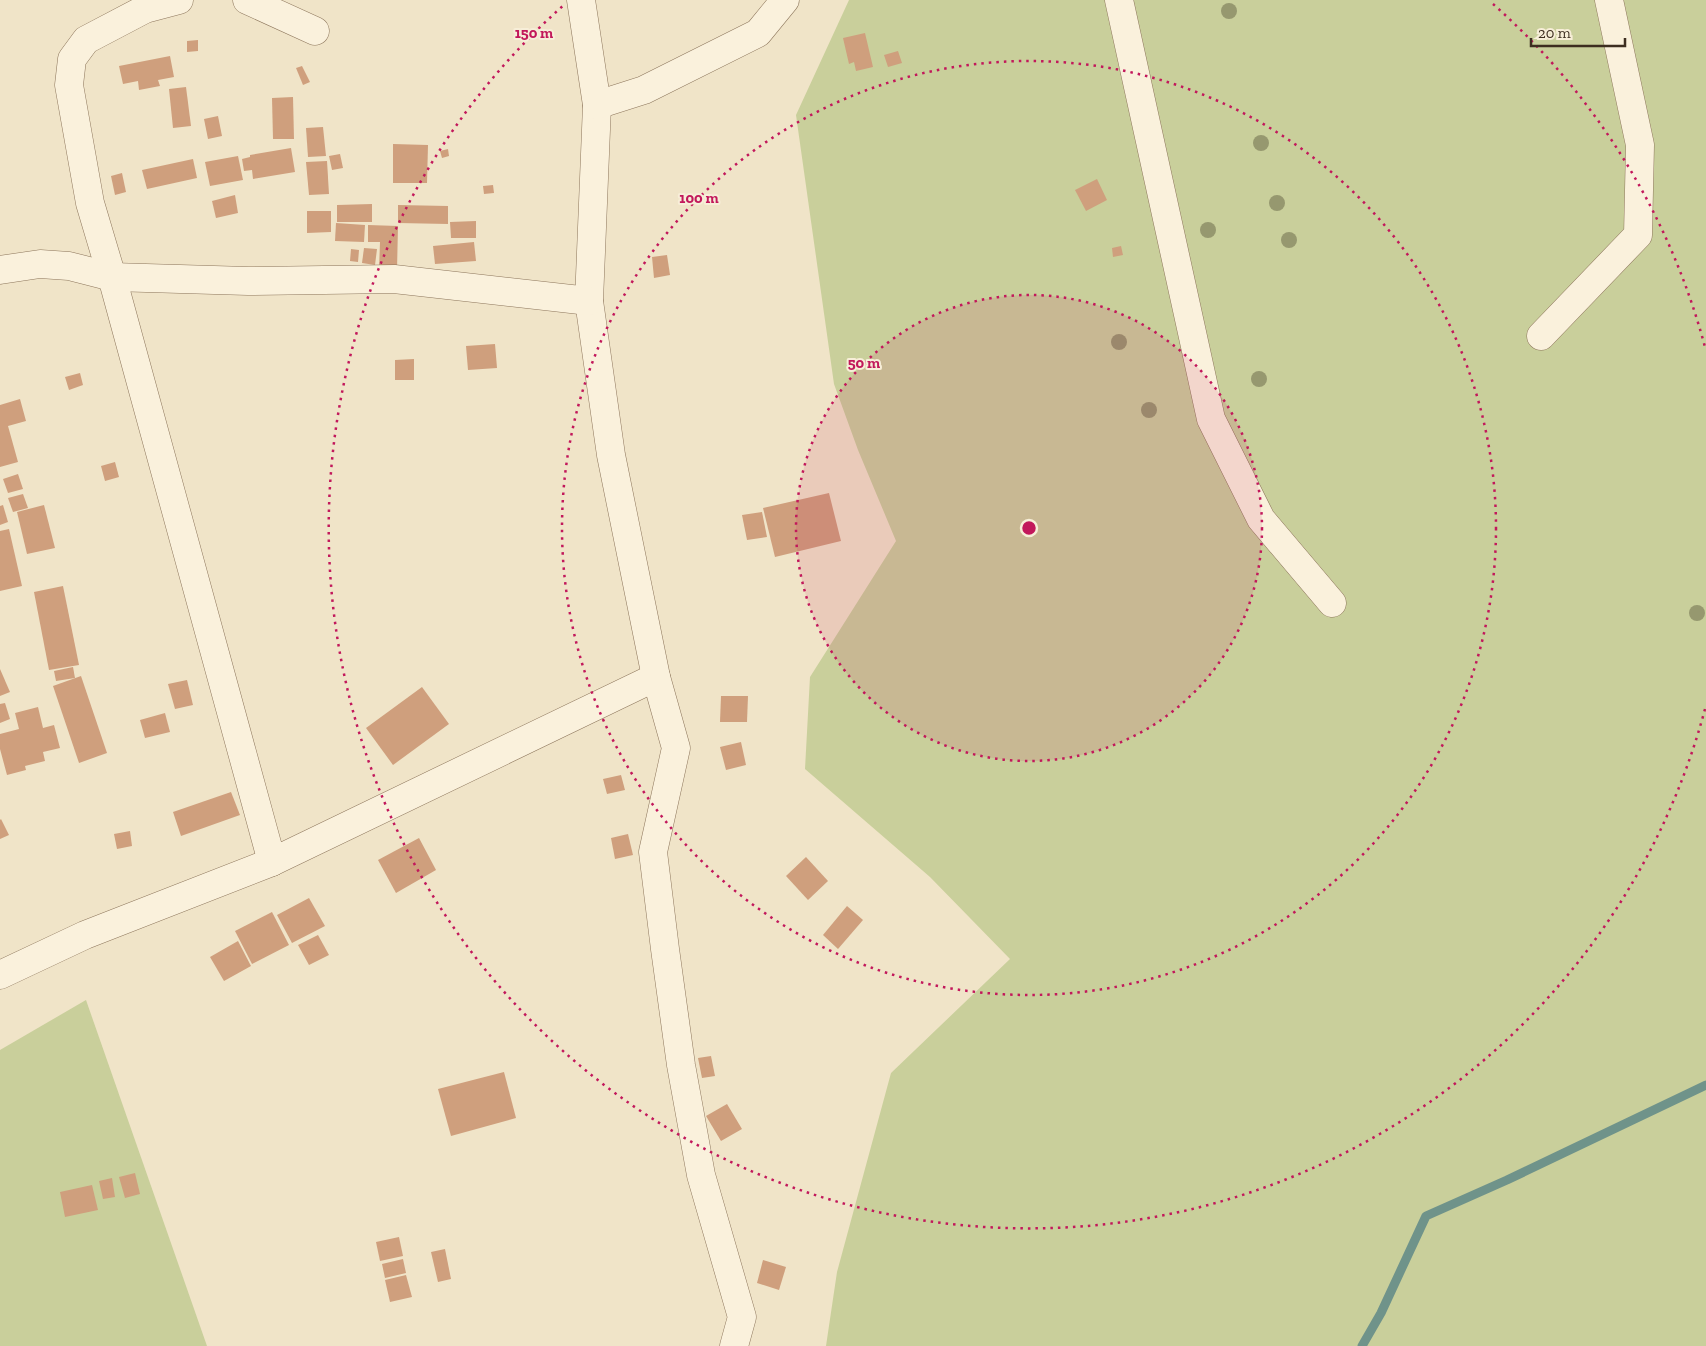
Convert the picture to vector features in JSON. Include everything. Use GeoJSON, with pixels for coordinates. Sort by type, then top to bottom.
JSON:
{"type":"FeatureCollection","features":[{"type":"Feature","properties":{"kind":"street"},"geometry":{"type":"LineString","coordinates":[[179,0],[145,9],[86,40],[72,59],[69,85],[90,203],[112,277],[272,862]]}},
{"type":"Feature","properties":{"kind":"street"},"geometry":{"type":"LineString","coordinates":[[246,0],[315,31]]}},
{"type":"Feature","properties":{"kind":"street"},"geometry":{"type":"LineString","coordinates":[[581,0],[597,105],[589,301],[612,455],[656,677],[676,748],[653,852],[681,1065],[701,1175],[742,1317],[734,1346]]}},
{"type":"Feature","properties":{"kind":"street"},"geometry":{"type":"LineString","coordinates":[[597,105],[644,90],[758,33],[785,0]]}},
{"type":"Feature","properties":{"kind":"street"},"geometry":{"type":"LineString","coordinates":[[1119,0],[1212,419],[1261,519],[1332,603]]}},
{"type":"Feature","properties":{"kind":"street"},"geometry":{"type":"LineString","coordinates":[[1541,336],[1638,235],[1640,145],[1609,0]]}},
{"type":"Feature","properties":{"kind":"street"},"geometry":{"type":"LineString","coordinates":[[0,270],[40,264],[69,266],[112,277],[248,281],[394,280],[589,301]]}},
{"type":"Feature","properties":{"kind":"street"},"geometry":{"type":"LineString","coordinates":[[0,975],[85,935],[272,862],[656,677]]}},
{"type":"Feature","properties":{"kind":"green space"},"geometry":{"type":"Polygon","coordinates":[[[849,0],[1706,0],[1706,1346],[826,1346],[837,1272],[891,1073],[1010,959],[930,877],[805,769],[810,677],[896,541],[858,450],[834,384],[796,115],[849,0]]]}},
{"type":"Feature","properties":{"kind":"green space"},"geometry":{"type":"Polygon","coordinates":[[[86,1000],[207,1346],[0,1346],[0,1050],[86,1000]]]}},
{"type":"Feature","properties":{"kind":"building"},"geometry":{"type":"Polygon","coordinates":[[[865,33],[873,67],[856,71],[854,62],[849,64],[843,38],[865,33]]]}},
{"type":"Feature","properties":{"kind":"building"},"geometry":{"type":"Polygon","coordinates":[[[198,40],[198,51],[187,52],[187,41],[198,40]]]}},
{"type":"Feature","properties":{"kind":"building"},"geometry":{"type":"Polygon","coordinates":[[[898,51],[902,63],[888,67],[884,55],[898,51]]]}},
{"type":"Feature","properties":{"kind":"building"},"geometry":{"type":"Polygon","coordinates":[[[170,56],[174,77],[158,80],[160,86],[139,90],[138,81],[123,84],[119,66],[170,56]]]}},
{"type":"Feature","properties":{"kind":"building"},"geometry":{"type":"Polygon","coordinates":[[[302,66],[310,82],[303,85],[296,68],[302,66]]]}},
{"type":"Feature","properties":{"kind":"building"},"geometry":{"type":"Polygon","coordinates":[[[186,87],[191,126],[173,128],[169,89],[186,87]]]}},
{"type":"Feature","properties":{"kind":"building"},"geometry":{"type":"Polygon","coordinates":[[[293,97],[294,139],[273,139],[272,98],[293,97]]]}},
{"type":"Feature","properties":{"kind":"building"},"geometry":{"type":"Polygon","coordinates":[[[218,116],[222,136],[208,139],[204,119],[218,116]]]}},
{"type":"Feature","properties":{"kind":"building"},"geometry":{"type":"Polygon","coordinates":[[[323,127],[326,156],[308,157],[306,128],[323,127]]]}},
{"type":"Feature","properties":{"kind":"building"},"geometry":{"type":"Polygon","coordinates":[[[393,144],[428,145],[427,183],[393,183],[393,144]]]}},
{"type":"Feature","properties":{"kind":"building"},"geometry":{"type":"Polygon","coordinates":[[[291,148],[295,172],[253,179],[252,170],[244,171],[242,159],[250,157],[250,155],[291,148]]]}},
{"type":"Feature","properties":{"kind":"building"},"geometry":{"type":"Polygon","coordinates":[[[448,149],[449,156],[442,158],[440,151],[448,149]]]}},
{"type":"Feature","properties":{"kind":"building"},"geometry":{"type":"Polygon","coordinates":[[[340,154],[343,168],[332,170],[329,156],[340,154]]]}},
{"type":"Feature","properties":{"kind":"building"},"geometry":{"type":"Polygon","coordinates":[[[238,156],[243,180],[210,186],[205,162],[238,156]]]}},
{"type":"Feature","properties":{"kind":"building"},"geometry":{"type":"Polygon","coordinates":[[[193,159],[197,178],[147,189],[142,170],[193,159]]]}},
{"type":"Feature","properties":{"kind":"building"},"geometry":{"type":"Polygon","coordinates":[[[327,161],[329,194],[309,195],[306,162],[327,161]]]}},
{"type":"Feature","properties":{"kind":"building"},"geometry":{"type":"Polygon","coordinates":[[[122,173],[126,192],[115,195],[111,176],[122,173]]]}},
{"type":"Feature","properties":{"kind":"building"},"geometry":{"type":"Polygon","coordinates":[[[1097,179],[1107,200],[1086,211],[1075,190],[1097,179]]]}},
{"type":"Feature","properties":{"kind":"building"},"geometry":{"type":"Polygon","coordinates":[[[493,185],[494,193],[484,194],[483,186],[493,185]]]}},
{"type":"Feature","properties":{"kind":"building"},"geometry":{"type":"Polygon","coordinates":[[[235,195],[238,213],[216,218],[212,201],[235,195]]]}},
{"type":"Feature","properties":{"kind":"building"},"geometry":{"type":"Polygon","coordinates":[[[372,204],[372,222],[337,222],[337,205],[372,204]]]}},
{"type":"Feature","properties":{"kind":"building"},"geometry":{"type":"Polygon","coordinates":[[[398,205],[448,206],[448,224],[398,223],[398,205]]]}},
{"type":"Feature","properties":{"kind":"building"},"geometry":{"type":"Polygon","coordinates":[[[307,211],[331,211],[331,232],[307,233],[307,211]]]}},
{"type":"Feature","properties":{"kind":"building"},"geometry":{"type":"Polygon","coordinates":[[[476,221],[476,238],[451,238],[450,222],[476,221]]]}},
{"type":"Feature","properties":{"kind":"building"},"geometry":{"type":"Polygon","coordinates":[[[336,223],[365,225],[364,242],[335,241],[336,223]]]}},
{"type":"Feature","properties":{"kind":"building"},"geometry":{"type":"Polygon","coordinates":[[[368,225],[398,226],[397,270],[379,270],[380,242],[368,242],[368,225]]]}},
{"type":"Feature","properties":{"kind":"building"},"geometry":{"type":"Polygon","coordinates":[[[474,242],[476,261],[435,264],[433,246],[474,242]]]}},
{"type":"Feature","properties":{"kind":"building"},"geometry":{"type":"Polygon","coordinates":[[[1121,246],[1123,255],[1113,257],[1112,248],[1121,246]]]}},
{"type":"Feature","properties":{"kind":"building"},"geometry":{"type":"Polygon","coordinates":[[[364,248],[377,249],[375,265],[362,263],[364,248]]]}},
{"type":"Feature","properties":{"kind":"building"},"geometry":{"type":"Polygon","coordinates":[[[351,249],[359,250],[358,262],[350,261],[351,249]]]}},
{"type":"Feature","properties":{"kind":"building"},"geometry":{"type":"Polygon","coordinates":[[[667,255],[670,275],[654,278],[652,257],[667,255]]]}},
{"type":"Feature","properties":{"kind":"building"},"geometry":{"type":"Polygon","coordinates":[[[495,344],[497,368],[468,370],[466,346],[495,344]]]}},
{"type":"Feature","properties":{"kind":"building"},"geometry":{"type":"Polygon","coordinates":[[[414,359],[414,380],[395,380],[395,360],[414,359]]]}},
{"type":"Feature","properties":{"kind":"building"},"geometry":{"type":"Polygon","coordinates":[[[80,373],[83,385],[69,390],[65,377],[80,373]]]}},
{"type":"Feature","properties":{"kind":"building"},"geometry":{"type":"Polygon","coordinates":[[[20,399],[26,421],[8,426],[18,462],[0,467],[0,405],[20,399]]]}},
{"type":"Feature","properties":{"kind":"building"},"geometry":{"type":"Polygon","coordinates":[[[115,462],[119,477],[105,481],[101,466],[115,462]]]}},
{"type":"Feature","properties":{"kind":"building"},"geometry":{"type":"Polygon","coordinates":[[[18,474],[23,489],[8,493],[3,479],[18,474]]]}},
{"type":"Feature","properties":{"kind":"building"},"geometry":{"type":"Polygon","coordinates":[[[829,493],[841,541],[775,557],[763,508],[829,493]]]}},
{"type":"Feature","properties":{"kind":"building"},"geometry":{"type":"Polygon","coordinates":[[[23,494],[28,508],[13,512],[8,498],[23,494]]]}},
{"type":"Feature","properties":{"kind":"building"},"geometry":{"type":"Polygon","coordinates":[[[3,505],[8,522],[0,525],[0,506],[3,505]]]}},
{"type":"Feature","properties":{"kind":"building"},"geometry":{"type":"Polygon","coordinates":[[[44,505],[55,548],[27,554],[17,512],[44,505]]]}},
{"type":"Feature","properties":{"kind":"building"},"geometry":{"type":"Polygon","coordinates":[[[762,512],[767,537],[747,540],[742,515],[762,512]]]}},
{"type":"Feature","properties":{"kind":"building"},"geometry":{"type":"Polygon","coordinates":[[[9,529],[22,586],[0,591],[0,531],[9,529]]]}},
{"type":"Feature","properties":{"kind":"building"},"geometry":{"type":"Polygon","coordinates":[[[63,586],[79,665],[49,670],[34,592],[63,586]]]}},
{"type":"Feature","properties":{"kind":"building"},"geometry":{"type":"Polygon","coordinates":[[[73,667],[75,678],[56,681],[54,671],[73,667]]]}},
{"type":"Feature","properties":{"kind":"building"},"geometry":{"type":"Polygon","coordinates":[[[0,669],[10,692],[0,696],[0,669]]]}},
{"type":"Feature","properties":{"kind":"building"},"geometry":{"type":"Polygon","coordinates":[[[81,676],[107,753],[79,763],[53,686],[81,676]]]}},
{"type":"Feature","properties":{"kind":"building"},"geometry":{"type":"Polygon","coordinates":[[[187,680],[193,705],[175,709],[168,684],[187,680]]]}},
{"type":"Feature","properties":{"kind":"building"},"geometry":{"type":"Polygon","coordinates":[[[422,687],[449,724],[393,765],[366,728],[422,687]]]}},
{"type":"Feature","properties":{"kind":"building"},"geometry":{"type":"Polygon","coordinates":[[[721,696],[748,696],[747,722],[720,722],[721,696]]]}},
{"type":"Feature","properties":{"kind":"building"},"geometry":{"type":"Polygon","coordinates":[[[5,703],[10,719],[0,723],[0,704],[5,703]]]}},
{"type":"Feature","properties":{"kind":"building"},"geometry":{"type":"Polygon","coordinates":[[[38,707],[43,728],[54,725],[60,748],[43,752],[45,761],[25,766],[26,770],[7,775],[0,749],[0,734],[19,729],[15,713],[38,707]]]}},
{"type":"Feature","properties":{"kind":"building"},"geometry":{"type":"Polygon","coordinates":[[[165,713],[170,732],[145,738],[140,720],[165,713]]]}},
{"type":"Feature","properties":{"kind":"building"},"geometry":{"type":"Polygon","coordinates":[[[741,742],[746,765],[726,770],[720,747],[741,742]]]}},
{"type":"Feature","properties":{"kind":"building"},"geometry":{"type":"Polygon","coordinates":[[[621,775],[625,790],[607,794],[603,779],[621,775]]]}},
{"type":"Feature","properties":{"kind":"building"},"geometry":{"type":"Polygon","coordinates":[[[231,792],[240,815],[181,836],[173,812],[231,792]]]}},
{"type":"Feature","properties":{"kind":"building"},"geometry":{"type":"Polygon","coordinates":[[[0,820],[9,835],[0,839],[0,820]]]}},
{"type":"Feature","properties":{"kind":"building"},"geometry":{"type":"Polygon","coordinates":[[[130,831],[132,846],[117,849],[114,834],[130,831]]]}},
{"type":"Feature","properties":{"kind":"building"},"geometry":{"type":"Polygon","coordinates":[[[628,834],[633,855],[615,859],[611,838],[628,834]]]}},
{"type":"Feature","properties":{"kind":"building"},"geometry":{"type":"Polygon","coordinates":[[[419,838],[436,870],[396,893],[378,860],[419,838]]]}},
{"type":"Feature","properties":{"kind":"building"},"geometry":{"type":"Polygon","coordinates":[[[806,857],[828,881],[808,900],[786,876],[806,857]]]}},
{"type":"Feature","properties":{"kind":"building"},"geometry":{"type":"Polygon","coordinates":[[[309,898],[325,926],[292,943],[277,915],[309,898]]]}},
{"type":"Feature","properties":{"kind":"building"},"geometry":{"type":"Polygon","coordinates":[[[847,906],[863,920],[838,949],[823,935],[847,906]]]}},
{"type":"Feature","properties":{"kind":"building"},"geometry":{"type":"Polygon","coordinates":[[[272,912],[289,945],[252,964],[235,931],[272,912]]]}},
{"type":"Feature","properties":{"kind":"building"},"geometry":{"type":"Polygon","coordinates":[[[318,935],[329,955],[309,965],[298,945],[318,935]]]}},
{"type":"Feature","properties":{"kind":"building"},"geometry":{"type":"Polygon","coordinates":[[[238,941],[251,966],[224,981],[210,957],[238,941]]]}},
{"type":"Feature","properties":{"kind":"building"},"geometry":{"type":"Polygon","coordinates":[[[711,1056],[715,1076],[702,1078],[698,1058],[711,1056]]]}},
{"type":"Feature","properties":{"kind":"building"},"geometry":{"type":"Polygon","coordinates":[[[504,1072],[516,1118],[451,1136],[438,1089],[504,1072]]]}},
{"type":"Feature","properties":{"kind":"building"},"geometry":{"type":"Polygon","coordinates":[[[727,1104],[742,1129],[721,1141],[706,1116],[727,1104]]]}},
{"type":"Feature","properties":{"kind":"building"},"geometry":{"type":"Polygon","coordinates":[[[135,1173],[140,1194],[125,1198],[119,1177],[135,1173]]]}},
{"type":"Feature","properties":{"kind":"building"},"geometry":{"type":"Polygon","coordinates":[[[112,1178],[115,1197],[103,1199],[99,1181],[112,1178]]]}},
{"type":"Feature","properties":{"kind":"building"},"geometry":{"type":"Polygon","coordinates":[[[92,1185],[98,1210],[65,1217],[60,1192],[92,1185]]]}},
{"type":"Feature","properties":{"kind":"building"},"geometry":{"type":"Polygon","coordinates":[[[399,1237],[403,1256],[380,1261],[376,1242],[399,1237]]]}},
{"type":"Feature","properties":{"kind":"building"},"geometry":{"type":"Polygon","coordinates":[[[445,1249],[451,1279],[438,1282],[431,1252],[445,1249]]]}},
{"type":"Feature","properties":{"kind":"building"},"geometry":{"type":"Polygon","coordinates":[[[403,1259],[406,1273],[385,1278],[382,1264],[403,1259]]]}},
{"type":"Feature","properties":{"kind":"building"},"geometry":{"type":"Polygon","coordinates":[[[763,1260],[786,1267],[779,1290],[757,1283],[763,1260]]]}},
{"type":"Feature","properties":{"kind":"building"},"geometry":{"type":"Polygon","coordinates":[[[406,1275],[412,1297],[390,1302],[385,1280],[406,1275]]]}},
{"type":"Feature","properties":{"kind":"waterway"},"geometry":{"type":"LineString","coordinates":[[1362,1346],[1381,1313],[1426,1216],[1507,1180],[1706,1085]]}}]}
